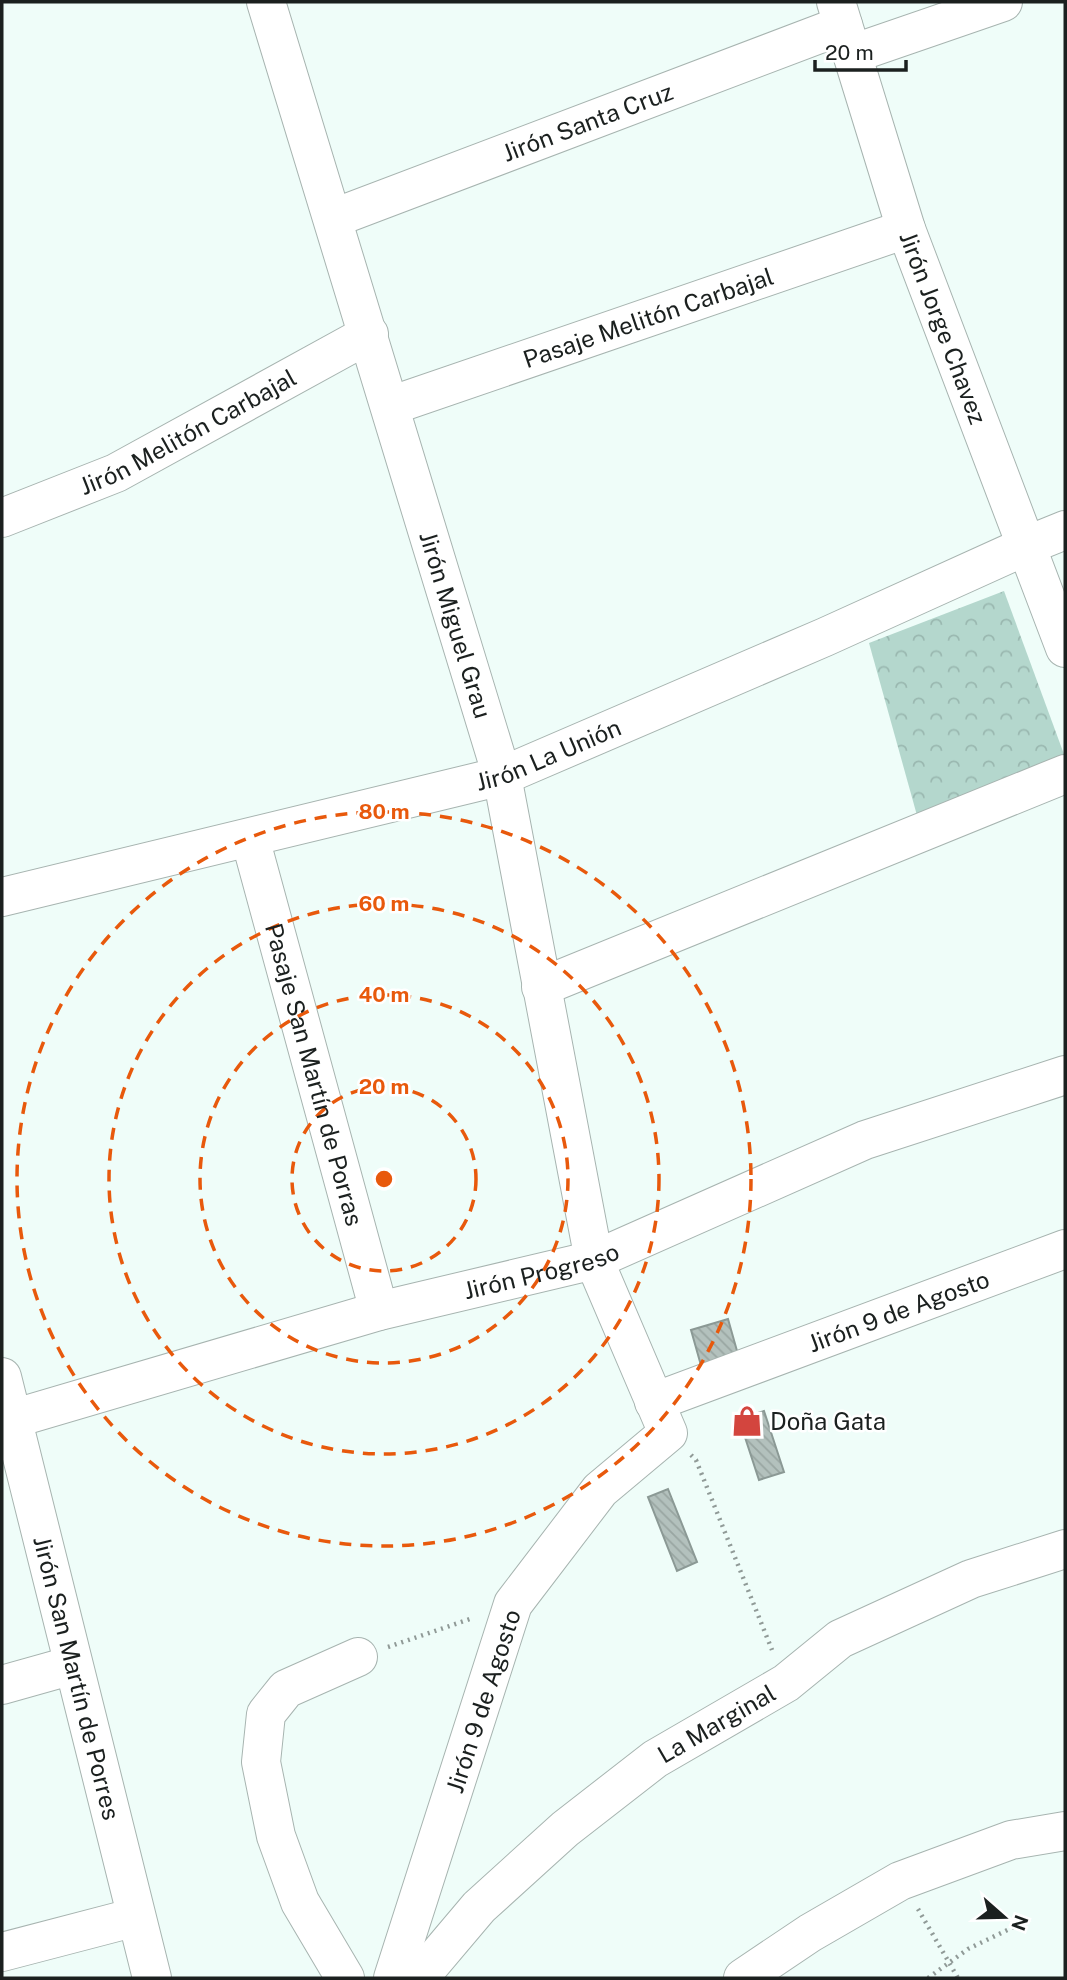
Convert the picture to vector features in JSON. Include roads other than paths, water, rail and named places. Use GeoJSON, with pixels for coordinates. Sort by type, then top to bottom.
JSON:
{"type":"FeatureCollection","features":[{"type":"Feature","properties":{"kind":"street","name":"Jirón Miguel Grau"},"geometry":{"type":"LineString","coordinates":[[266,2],[502,776],[594,1260],[661,1418]]}},
{"type":"Feature","properties":{"kind":"street","name":"Jirón Santa Cruz"},"geometry":{"type":"LineString","coordinates":[[334,218],[844,27],[1003,2]]}},
{"type":"Feature","properties":{"kind":"street","name":"Jirón Jorge Chavez"},"geometry":{"type":"LineString","coordinates":[[844,27],[906,229],[1065,648]]}},
{"type":"Feature","properties":{"kind":"street","name":"Pasaje Melitón Carbajal"},"geometry":{"type":"LineString","coordinates":[[390,406],[906,229]]}},
{"type":"Feature","properties":{"kind":"street","name":"Jirón Melitón Carbajal"},"geometry":{"type":"LineString","coordinates":[[2,518],[116,473],[369,334]]}},
{"type":"Feature","properties":{"kind":"street","name":"Jirón La Unión"},"geometry":{"type":"LineString","coordinates":[[2,897],[502,776],[1065,530]]}},
{"type":"Feature","properties":{"kind":"street"},"geometry":{"type":"LineString","coordinates":[[541,987],[1065,774]]}},
{"type":"Feature","properties":{"kind":"street","name":"Pasaje San Martín de Porras"},"geometry":{"type":"LineString","coordinates":[[250,838],[379,1311]]}},
{"type":"Feature","properties":{"kind":"street","name":"Jirón Progreso"},"geometry":{"type":"LineString","coordinates":[[7,1420],[379,1311],[594,1260],[865,1140],[1065,1075]]}},
{"type":"Feature","properties":{"kind":"street","name":"Jirón 9 de Agosto"},"geometry":{"type":"LineString","coordinates":[[393,1978],[513,1604],[600,1490],[661,1418],[1065,1249]]}},
{"type":"Feature","properties":{"kind":"street","name":"Jirón San Martín de Porres"},"geometry":{"type":"LineString","coordinates":[[2,1377],[7,1420],[73,1665],[152,1978]]}},
{"type":"Feature","properties":{"kind":"street","name":"La Marginal"},"geometry":{"type":"LineString","coordinates":[[419,1978],[480,1907],[565,1829],[655,1759],[786,1684],[840,1639],[971,1579],[1065,1549]]}},
{"type":"Feature","properties":{"kind":"street"},"geometry":{"type":"LineString","coordinates":[[345,1978],[300,1902],[276,1836],[261,1762],[265,1714],[286,1689],[358,1657]]}},
{"type":"Feature","properties":{"kind":"street"},"geometry":{"type":"LineString","coordinates":[[2,1685],[73,1665]]}},
{"type":"Feature","properties":{"kind":"street"},"geometry":{"type":"LineString","coordinates":[[743,1978],[810,1933],[900,1881],[1011,1840],[1065,1831]]}},
{"type":"Feature","properties":{"kind":"street"},"geometry":{"type":"LineString","coordinates":[[2,1952],[136,1917]]}},
{"type":"Feature","properties":{"kind":"place","name":"Doña Gata"},"geometry":{"type":"Point","coordinates":[747,1421]}}]}
